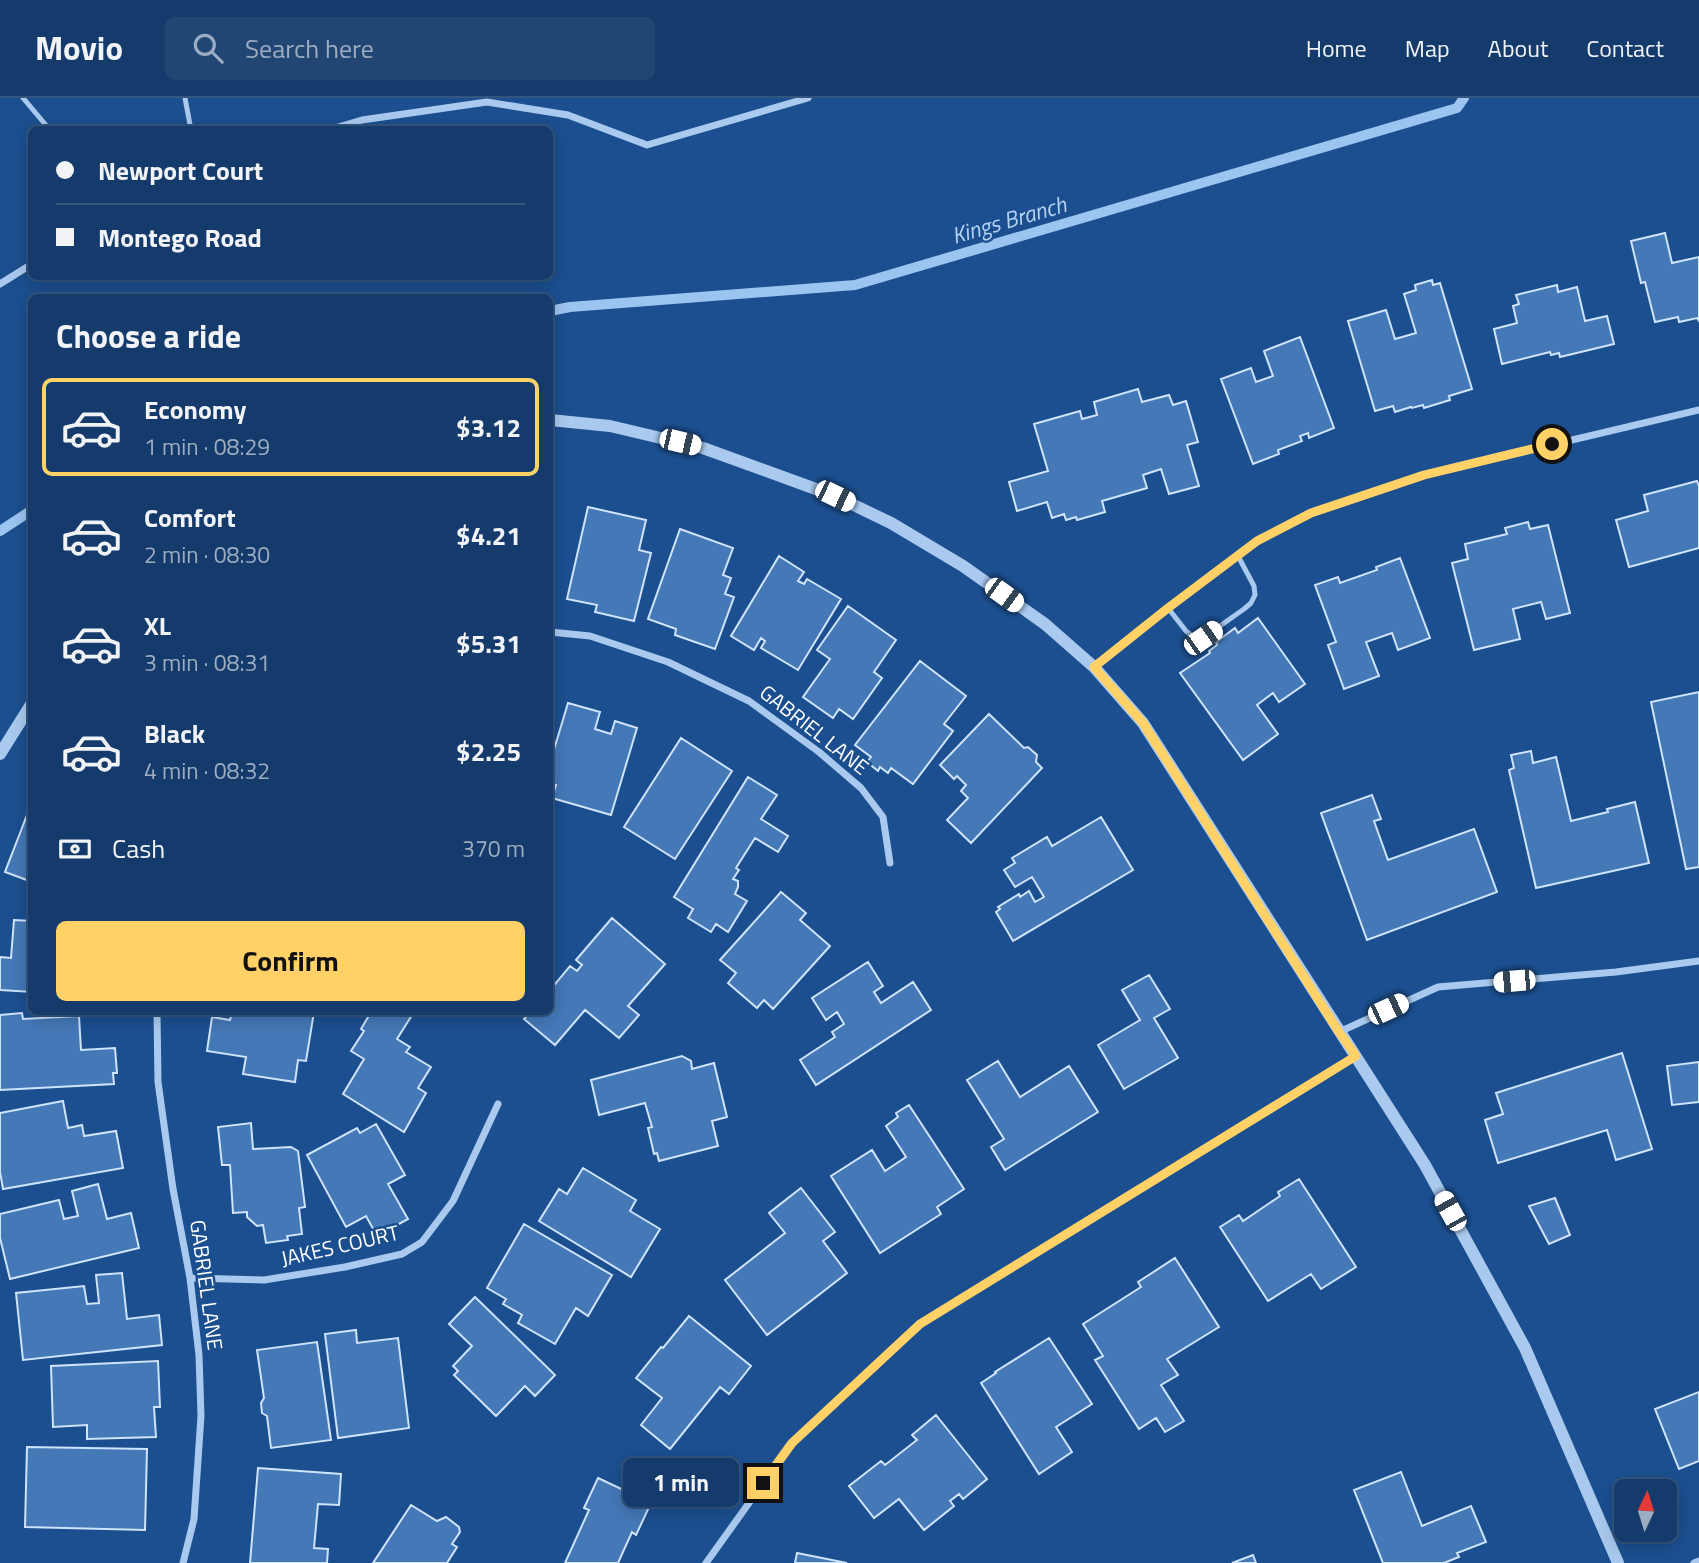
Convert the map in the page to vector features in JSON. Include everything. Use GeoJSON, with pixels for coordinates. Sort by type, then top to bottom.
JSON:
{"type":"FeatureCollection","features":[{"type":"Feature","properties":{"kind":"street"},"geometry":{"type":"LineString","coordinates":[[342,126],[362,120],[487,102],[568,115],[646,145],[808,98]]}},
{"type":"Feature","properties":{"kind":"street"},"geometry":{"type":"LineString","coordinates":[[0,284],[28,266]]}},
{"type":"Feature","properties":{"kind":"street"},"geometry":{"type":"LineString","coordinates":[[1094,667],[1257,541],[1311,513],[1424,475],[1699,410]]}},
{"type":"Feature","properties":{"kind":"street"},"geometry":{"type":"LineString","coordinates":[[553,420],[610,426],[703,448],[835,496],[891,523],[963,566],[1045,624],[1094,667],[1143,723],[1425,1165],[1525,1348],[1618,1563]]}},
{"type":"Feature","properties":{"kind":"street","name":"GABRIEL LANE"},"geometry":{"type":"LineString","coordinates":[[553,632],[590,636],[668,662],[749,701],[820,752],[861,788],[883,817],[890,863]]}},
{"type":"Feature","properties":{"kind":"street"},"geometry":{"type":"LineString","coordinates":[[0,754],[28,709]]}},
{"type":"Feature","properties":{"kind":"street"},"geometry":{"type":"LineString","coordinates":[[1339,1032],[1437,987],[1616,972],[1699,961]]}},
{"type":"Feature","properties":{"kind":"street","name":"GABRIEL LANE"},"geometry":{"type":"LineString","coordinates":[[157,1015],[158,1082],[173,1189],[190,1278],[199,1355],[201,1416],[194,1519],[183,1563]]}},
{"type":"Feature","properties":{"kind":"street"},"geometry":{"type":"LineString","coordinates":[[706,1563],[792,1443],[920,1324],[1356,1056]]}},
{"type":"Feature","properties":{"kind":"street","name":"JAKES COURT"},"geometry":{"type":"LineString","coordinates":[[190,1278],[264,1280],[345,1267],[402,1254],[422,1242],[453,1201],[498,1104]]}},
{"type":"Feature","properties":{"kind":"street"},"geometry":{"type":"LineString","coordinates":[[1694,1563],[1699,1561]]}},
{"type":"Feature","properties":{"kind":"lane"},"geometry":{"type":"LineString","coordinates":[[23,98],[47,126]]}},
{"type":"Feature","properties":{"kind":"lane"},"geometry":{"type":"LineString","coordinates":[[185,98],[190,126]]}},
{"type":"Feature","properties":{"kind":"lane"},"geometry":{"type":"LineString","coordinates":[[1168,608],[1195,638],[1203,638],[1244,609],[1255,595],[1254,586],[1237,556]]}},
{"type":"Feature","properties":{"kind":"building"},"geometry":{"type":"Polygon","coordinates":[[[1665,233],[1672,263],[1699,257],[1699,321],[1697,318],[1679,322],[1678,317],[1655,322],[1645,282],[1641,283],[1631,241],[1665,233]]]}},
{"type":"Feature","properties":{"kind":"building"},"geometry":{"type":"Polygon","coordinates":[[[1432,280],[1433,285],[1440,283],[1472,389],[1449,396],[1450,400],[1424,408],[1423,405],[1395,412],[1393,406],[1375,411],[1348,321],[1386,310],[1395,339],[1416,333],[1404,294],[1416,290],[1415,285],[1432,280]]]}},
{"type":"Feature","properties":{"kind":"building"},"geometry":{"type":"Polygon","coordinates":[[[1557,285],[1558,292],[1577,287],[1585,321],[1607,316],[1614,344],[1560,357],[1559,353],[1551,355],[1550,352],[1502,364],[1494,329],[1517,323],[1513,306],[1519,304],[1516,295],[1557,285]]]}},
{"type":"Feature","properties":{"kind":"building"},"geometry":{"type":"Polygon","coordinates":[[[1300,337],[1334,428],[1309,438],[1308,433],[1300,436],[1302,441],[1253,464],[1221,379],[1251,368],[1256,382],[1273,376],[1264,351],[1300,337]]]}},
{"type":"Feature","properties":{"kind":"building"},"geometry":{"type":"Polygon","coordinates":[[[1138,389],[1142,402],[1169,395],[1173,405],[1186,401],[1198,442],[1187,445],[1199,486],[1169,494],[1161,469],[1143,475],[1147,488],[1102,501],[1105,512],[1077,520],[1076,517],[1066,520],[1064,514],[1052,518],[1047,502],[1017,511],[1009,482],[1048,471],[1034,424],[1080,411],[1082,419],[1097,415],[1094,402],[1138,389]]]}},
{"type":"Feature","properties":{"kind":"building"},"geometry":{"type":"Polygon","coordinates":[[[1697,481],[1699,548],[1629,567],[1616,520],[1648,511],[1644,495],[1697,481]]]}},
{"type":"Feature","properties":{"kind":"building"},"geometry":{"type":"Polygon","coordinates":[[[588,507],[646,520],[639,550],[651,553],[634,621],[595,612],[597,605],[567,599],[588,507]]]}},
{"type":"Feature","properties":{"kind":"building"},"geometry":{"type":"Polygon","coordinates":[[[1528,522],[1530,529],[1548,525],[1570,613],[1546,619],[1541,602],[1513,609],[1520,639],[1474,650],[1452,563],[1468,559],[1465,544],[1507,534],[1505,528],[1528,522]]]}},
{"type":"Feature","properties":{"kind":"building"},"geometry":{"type":"Polygon","coordinates":[[[680,529],[733,548],[723,575],[731,578],[725,594],[734,597],[715,649],[675,635],[676,629],[648,619],[680,529]]]}},
{"type":"Feature","properties":{"kind":"building"},"geometry":{"type":"Polygon","coordinates":[[[779,556],[804,572],[798,581],[804,584],[807,579],[841,599],[798,670],[761,648],[765,641],[761,638],[754,650],[731,636],[779,556]]]}},
{"type":"Feature","properties":{"kind":"building"},"geometry":{"type":"Polygon","coordinates":[[[1400,558],[1430,638],[1398,650],[1392,633],[1366,642],[1379,676],[1344,689],[1328,645],[1336,642],[1315,585],[1338,577],[1340,583],[1377,570],[1376,567],[1400,558]]]}},
{"type":"Feature","properties":{"kind":"building"},"geometry":{"type":"Polygon","coordinates":[[[848,606],[896,640],[874,672],[882,678],[853,719],[839,709],[833,718],[803,697],[830,659],[817,650],[848,606]]]}},
{"type":"Feature","properties":{"kind":"building"},"geometry":{"type":"Polygon","coordinates":[[[1258,618],[1305,684],[1279,702],[1273,693],[1257,705],[1278,734],[1243,760],[1180,673],[1210,653],[1217,645],[1216,642],[1235,628],[1238,633],[1258,618]]]}},
{"type":"Feature","properties":{"kind":"building"},"geometry":{"type":"Polygon","coordinates":[[[920,661],[966,696],[944,724],[953,731],[913,784],[891,768],[888,773],[880,767],[878,771],[867,762],[871,757],[855,745],[920,661]]]}},
{"type":"Feature","properties":{"kind":"building"},"geometry":{"type":"Polygon","coordinates":[[[1699,692],[1699,867],[1686,869],[1651,702],[1699,692]]]}},
{"type":"Feature","properties":{"kind":"building"},"geometry":{"type":"Polygon","coordinates":[[[568,703],[600,712],[595,729],[611,734],[615,721],[637,728],[611,815],[553,798],[556,785],[553,784],[553,753],[568,703]]]}},
{"type":"Feature","properties":{"kind":"building"},"geometry":{"type":"Polygon","coordinates":[[[989,714],[1024,748],[1028,747],[1037,755],[1036,762],[1042,768],[971,843],[947,820],[968,798],[961,791],[966,785],[957,776],[954,779],[940,765],[989,714]]]}},
{"type":"Feature","properties":{"kind":"building"},"geometry":{"type":"Polygon","coordinates":[[[681,738],[732,771],[675,859],[624,827],[681,738]]]}},
{"type":"Feature","properties":{"kind":"building"},"geometry":{"type":"Polygon","coordinates":[[[1531,751],[1533,763],[1556,757],[1571,821],[1635,802],[1649,863],[1536,888],[1509,770],[1514,768],[1511,755],[1531,751]]]}},
{"type":"Feature","properties":{"kind":"building"},"geometry":{"type":"Polygon","coordinates":[[[748,777],[777,795],[761,819],[788,836],[778,852],[755,838],[736,868],[739,870],[733,879],[738,881],[735,894],[747,901],[728,932],[716,924],[711,932],[688,918],[693,909],[674,897],[748,777]]]}},
{"type":"Feature","properties":{"kind":"building"},"geometry":{"type":"Polygon","coordinates":[[[1372,795],[1381,819],[1374,821],[1388,860],[1474,829],[1497,892],[1367,940],[1321,813],[1372,795]]]}},
{"type":"Feature","properties":{"kind":"building"},"geometry":{"type":"Polygon","coordinates":[[[28,812],[28,881],[5,872],[28,812]]]}},
{"type":"Feature","properties":{"kind":"building"},"geometry":{"type":"Polygon","coordinates":[[[1101,817],[1133,870],[1013,941],[996,912],[1000,909],[998,907],[1029,891],[1035,902],[1044,897],[1032,877],[1015,887],[1004,870],[1015,863],[1012,858],[1047,837],[1052,846],[1101,817]]]}},
{"type":"Feature","properties":{"kind":"building"},"geometry":{"type":"Polygon","coordinates":[[[781,892],[806,913],[800,920],[830,946],[773,1009],[764,1000],[757,1008],[728,983],[736,973],[720,960],[781,892]]]}},
{"type":"Feature","properties":{"kind":"building"},"geometry":{"type":"Polygon","coordinates":[[[612,918],[665,964],[628,1006],[639,1015],[619,1038],[585,1010],[555,1045],[524,1019],[528,1015],[553,1015],[553,986],[570,966],[577,971],[582,965],[576,960],[612,918]]]}},
{"type":"Feature","properties":{"kind":"building"},"geometry":{"type":"Polygon","coordinates":[[[14,920],[28,921],[28,992],[0,990],[0,957],[11,958],[14,920]]]}},
{"type":"Feature","properties":{"kind":"building"},"geometry":{"type":"Polygon","coordinates":[[[868,962],[883,986],[874,992],[881,1003],[913,982],[931,1010],[816,1085],[800,1060],[835,1037],[832,1032],[844,1024],[837,1012],[826,1020],[812,998],[868,962]]]}},
{"type":"Feature","properties":{"kind":"building"},"geometry":{"type":"Polygon","coordinates":[[[1149,975],[1170,1009],[1154,1018],[1178,1058],[1124,1089],[1098,1045],[1140,1020],[1122,990],[1149,975]]]}},
{"type":"Feature","properties":{"kind":"building"},"geometry":{"type":"Polygon","coordinates":[[[22,1013],[23,1019],[79,1016],[81,1050],[115,1048],[117,1073],[113,1073],[114,1084],[0,1090],[0,1015],[22,1013]]]}},
{"type":"Feature","properties":{"kind":"building"},"geometry":{"type":"Polygon","coordinates":[[[231,1015],[314,1015],[306,1061],[298,1060],[295,1082],[243,1074],[246,1057],[207,1051],[212,1017],[230,1020],[231,1015]]]}},
{"type":"Feature","properties":{"kind":"building"},"geometry":{"type":"Polygon","coordinates":[[[369,1015],[412,1015],[397,1039],[410,1047],[406,1052],[431,1067],[418,1088],[426,1093],[404,1132],[343,1094],[364,1059],[351,1051],[364,1031],[361,1029],[369,1015]]]}},
{"type":"Feature","properties":{"kind":"building"},"geometry":{"type":"Polygon","coordinates":[[[1622,1053],[1652,1149],[1616,1160],[1607,1130],[1498,1163],[1485,1120],[1503,1114],[1496,1093],[1622,1053]]]}},
{"type":"Feature","properties":{"kind":"building"},"geometry":{"type":"Polygon","coordinates":[[[682,1056],[691,1061],[692,1069],[714,1063],[727,1117],[712,1121],[718,1146],[659,1161],[657,1153],[654,1154],[648,1128],[652,1127],[645,1103],[599,1115],[591,1080],[682,1056]]]}},
{"type":"Feature","properties":{"kind":"building"},"geometry":{"type":"Polygon","coordinates":[[[998,1061],[1020,1097],[1069,1066],[1098,1112],[1005,1170],[991,1147],[1004,1139],[967,1080],[998,1061]]]}},
{"type":"Feature","properties":{"kind":"building"},"geometry":{"type":"Polygon","coordinates":[[[1699,1062],[1699,1102],[1672,1105],[1667,1066],[1699,1062]]]}},
{"type":"Feature","properties":{"kind":"building"},"geometry":{"type":"Polygon","coordinates":[[[63,1101],[68,1128],[82,1125],[84,1136],[116,1131],[123,1168],[3,1189],[0,1172],[0,1113],[63,1101]]]}},
{"type":"Feature","properties":{"kind":"building"},"geometry":{"type":"Polygon","coordinates":[[[909,1105],[964,1189],[937,1207],[941,1214],[880,1253],[831,1176],[872,1150],[885,1171],[906,1157],[886,1126],[898,1117],[896,1113],[909,1105]]]}},
{"type":"Feature","properties":{"kind":"building"},"geometry":{"type":"Polygon","coordinates":[[[251,1123],[253,1149],[291,1147],[298,1151],[305,1207],[299,1208],[302,1234],[287,1236],[288,1240],[266,1243],[263,1225],[257,1226],[247,1217],[247,1212],[233,1213],[230,1165],[222,1165],[218,1127],[251,1123]]]}},
{"type":"Feature","properties":{"kind":"building"},"geometry":{"type":"Polygon","coordinates":[[[376,1124],[405,1175],[388,1184],[408,1219],[377,1236],[366,1216],[346,1227],[307,1155],[357,1128],[360,1133],[376,1124]]]}},
{"type":"Feature","properties":{"kind":"building"},"geometry":{"type":"Polygon","coordinates":[[[583,1168],[636,1200],[630,1211],[660,1229],[631,1277],[539,1221],[559,1189],[567,1194],[583,1168]]]}},
{"type":"Feature","properties":{"kind":"building"},"geometry":{"type":"Polygon","coordinates":[[[1299,1179],[1356,1267],[1321,1289],[1311,1274],[1268,1301],[1220,1227],[1239,1215],[1243,1221],[1280,1196],[1278,1192],[1299,1179]]]}},
{"type":"Feature","properties":{"kind":"building"},"geometry":{"type":"Polygon","coordinates":[[[98,1184],[107,1219],[131,1213],[139,1248],[10,1279],[0,1238],[0,1214],[59,1200],[64,1219],[78,1216],[72,1191],[98,1184]]]}},
{"type":"Feature","properties":{"kind":"building"},"geometry":{"type":"Polygon","coordinates":[[[801,1188],[835,1232],[823,1241],[847,1273],[767,1335],[725,1280],[785,1233],[769,1213],[801,1188]]]}},
{"type":"Feature","properties":{"kind":"building"},"geometry":{"type":"Polygon","coordinates":[[[1555,1198],[1570,1235],[1549,1244],[1529,1206],[1555,1198]]]}},
{"type":"Feature","properties":{"kind":"building"},"geometry":{"type":"Polygon","coordinates":[[[524,1224],[612,1275],[588,1316],[576,1308],[555,1344],[518,1323],[522,1315],[503,1304],[506,1299],[487,1288],[524,1224]]]}},
{"type":"Feature","properties":{"kind":"building"},"geometry":{"type":"Polygon","coordinates":[[[1175,1258],[1219,1327],[1167,1359],[1178,1375],[1161,1385],[1184,1421],[1165,1432],[1156,1418],[1139,1429],[1095,1360],[1103,1356],[1083,1324],[1141,1287],[1138,1282],[1175,1258]]]}},
{"type":"Feature","properties":{"kind":"building"},"geometry":{"type":"Polygon","coordinates":[[[122,1273],[127,1319],[159,1315],[162,1345],[23,1360],[16,1293],[84,1286],[87,1304],[99,1303],[96,1275],[122,1273]]]}},
{"type":"Feature","properties":{"kind":"building"},"geometry":{"type":"Polygon","coordinates":[[[475,1297],[555,1375],[535,1396],[525,1386],[496,1416],[454,1375],[458,1371],[453,1366],[472,1346],[449,1324],[475,1297]]]}},
{"type":"Feature","properties":{"kind":"building"},"geometry":{"type":"Polygon","coordinates":[[[689,1316],[751,1366],[729,1394],[720,1387],[670,1449],[641,1425],[662,1398],[636,1378],[689,1316]]]}},
{"type":"Feature","properties":{"kind":"building"},"geometry":{"type":"Polygon","coordinates":[[[356,1330],[357,1343],[398,1338],[409,1428],[338,1438],[325,1334],[356,1330]]]}},
{"type":"Feature","properties":{"kind":"building"},"geometry":{"type":"Polygon","coordinates":[[[1049,1338],[1092,1404],[1056,1427],[1072,1452],[1039,1474],[981,1383],[1049,1338]]]}},
{"type":"Feature","properties":{"kind":"building"},"geometry":{"type":"Polygon","coordinates":[[[317,1342],[331,1440],[271,1448],[267,1416],[262,1413],[261,1403],[264,1398],[257,1350],[317,1342]]]}},
{"type":"Feature","properties":{"kind":"building"},"geometry":{"type":"Polygon","coordinates":[[[158,1361],[160,1407],[154,1407],[156,1437],[87,1439],[87,1425],[53,1427],[51,1366],[158,1361]]]}},
{"type":"Feature","properties":{"kind":"building"},"geometry":{"type":"Polygon","coordinates":[[[1699,1392],[1699,1461],[1679,1469],[1655,1409],[1699,1392]]]}},
{"type":"Feature","properties":{"kind":"building"},"geometry":{"type":"Polygon","coordinates":[[[936,1415],[987,1479],[963,1499],[959,1494],[950,1501],[954,1506],[924,1530],[899,1499],[874,1518],[849,1486],[881,1461],[885,1465],[917,1440],[912,1435],[936,1415]]]}},
{"type":"Feature","properties":{"kind":"building"},"geometry":{"type":"Polygon","coordinates":[[[27,1447],[147,1449],[145,1530],[25,1527],[27,1447]]]}},
{"type":"Feature","properties":{"kind":"building"},"geometry":{"type":"Polygon","coordinates":[[[258,1468],[341,1474],[339,1505],[318,1504],[314,1548],[328,1549],[327,1563],[250,1563],[258,1468]]]}},
{"type":"Feature","properties":{"kind":"building"},"geometry":{"type":"Polygon","coordinates":[[[1401,1472],[1422,1526],[1471,1506],[1486,1542],[1457,1553],[1459,1557],[1444,1563],[1383,1563],[1354,1490],[1401,1472]]]}},
{"type":"Feature","properties":{"kind":"building"},"geometry":{"type":"Polygon","coordinates":[[[598,1478],[651,1503],[636,1535],[632,1532],[618,1563],[565,1563],[589,1510],[584,1508],[598,1478]]]}},
{"type":"Feature","properties":{"kind":"building"},"geometry":{"type":"Polygon","coordinates":[[[411,1505],[437,1521],[446,1517],[459,1527],[460,1532],[452,1544],[457,1547],[447,1563],[373,1563],[411,1505]]]}},
{"type":"Feature","properties":{"kind":"building"},"geometry":{"type":"Polygon","coordinates":[[[797,1553],[847,1563],[795,1563],[797,1553]]]}},
{"type":"Feature","properties":{"kind":"building"},"geometry":{"type":"Polygon","coordinates":[[[1253,1555],[1256,1563],[1232,1563],[1253,1555]]]}},
{"type":"Feature","properties":{"kind":"waterway","name":"Kings Branch"},"geometry":{"type":"LineString","coordinates":[[553,310],[855,285],[1457,108],[1464,98]]}},
{"type":"Feature","properties":{"kind":"waterway","name":"Kings Branch"},"geometry":{"type":"LineString","coordinates":[[0,531],[28,513]]}},
{"type":"Feature","properties":{"kind":"route"},"geometry":{"type":"LineString","coordinates":[[763,1483],[792,1443],[920,1324],[1356,1056],[1143,723],[1094,667],[1257,541],[1311,513],[1424,475],[1552,444]]}}]}
